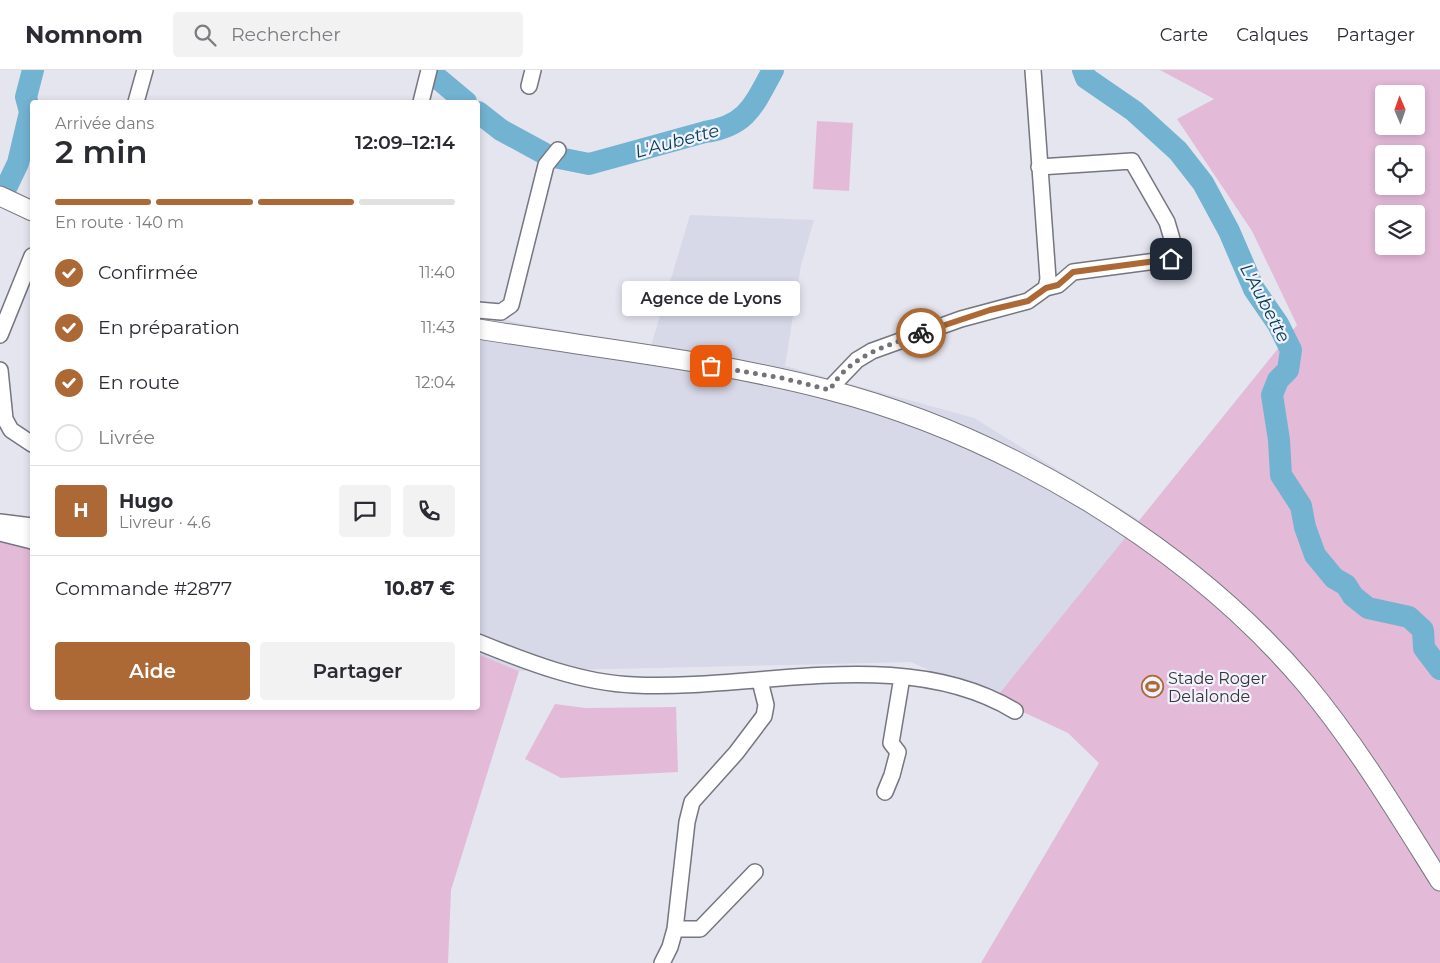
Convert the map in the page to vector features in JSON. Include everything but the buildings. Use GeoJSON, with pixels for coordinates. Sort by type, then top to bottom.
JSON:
{"type":"FeatureCollection","features":[{"type":"Feature","properties":{"kind":"main road"},"geometry":{"type":"LineString","coordinates":[[0,196],[30,210]]}},
{"type":"Feature","properties":{"kind":"main road"},"geometry":{"type":"LineString","coordinates":[[480,329],[730,369],[830,390],[917,418],[1003,454],[1123,524],[1207,586],[1303,681],[1335,721],[1440,881]]}},
{"type":"Feature","properties":{"kind":"street"},"geometry":{"type":"LineString","coordinates":[[137,100],[145,70]]}},
{"type":"Feature","properties":{"kind":"street"},"geometry":{"type":"LineString","coordinates":[[422,100],[429,70]]}},
{"type":"Feature","properties":{"kind":"street"},"geometry":{"type":"LineString","coordinates":[[529,86],[533,70]]}},
{"type":"Feature","properties":{"kind":"street"},"geometry":{"type":"LineString","coordinates":[[1033,70],[1048,279],[1046,288]]}},
{"type":"Feature","properties":{"kind":"street"},"geometry":{"type":"LineString","coordinates":[[480,310],[501,312],[511,305],[546,165],[558,150]]}},
{"type":"Feature","properties":{"kind":"street"},"geometry":{"type":"LineString","coordinates":[[830,390],[857,360],[872,351],[962,319],[1028,301],[1046,288],[1058,285],[1073,272],[1171,259],[1172,239],[1167,222],[1132,160],[1039,167]]}},
{"type":"Feature","properties":{"kind":"street"},"geometry":{"type":"LineString","coordinates":[[0,335],[30,261]]}},
{"type":"Feature","properties":{"kind":"street"},"geometry":{"type":"LineString","coordinates":[[0,370],[5,419],[10,430],[30,443]]}},
{"type":"Feature","properties":{"kind":"street"},"geometry":{"type":"LineString","coordinates":[[0,522],[30,526]]}},
{"type":"Feature","properties":{"kind":"street"},"geometry":{"type":"LineString","coordinates":[[0,533],[30,540]]}},
{"type":"Feature","properties":{"kind":"street"},"geometry":{"type":"LineString","coordinates":[[480,643],[550,668],[585,678],[613,683],[634,685],[760,681],[850,674],[922,679],[976,692],[994,699],[1015,711]]}},
{"type":"Feature","properties":{"kind":"street"},"geometry":{"type":"LineString","coordinates":[[885,792],[898,752],[891,743],[902,678]]}},
{"type":"Feature","properties":{"kind":"street"},"geometry":{"type":"LineString","coordinates":[[662,963],[670,947],[675,929],[687,822],[692,802],[736,753],[764,716],[766,704],[760,681]]}},
{"type":"Feature","properties":{"kind":"street"},"geometry":{"type":"LineString","coordinates":[[675,929],[700,929],[755,872]]}},
{"type":"Feature","properties":{"kind":"shaded area"},"geometry":{"type":"Polygon","coordinates":[[[1160,70],[1440,70],[1440,963],[981,963],[1099,763],[1068,733],[995,699],[1297,325],[1252,231],[1177,119],[1214,99],[1160,70]]]}},
{"type":"Feature","properties":{"kind":"shaded area"},"geometry":{"type":"Polygon","coordinates":[[[817,121],[853,123],[849,191],[813,189],[817,121]]]}},
{"type":"Feature","properties":{"kind":"shaded area"},"geometry":{"type":"Polygon","coordinates":[[[690,215],[814,220],[801,265],[785,366],[974,418],[1141,521],[995,699],[911,662],[519,671],[480,655],[480,314],[651,346],[690,215]]]}},
{"type":"Feature","properties":{"kind":"shaded area"},"geometry":{"type":"Polygon","coordinates":[[[0,528],[30,536],[30,710],[480,710],[480,655],[519,671],[451,890],[448,963],[0,963],[0,528]]]}},
{"type":"Feature","properties":{"kind":"shaded area"},"geometry":{"type":"Polygon","coordinates":[[[555,704],[585,708],[676,707],[678,772],[561,778],[525,759],[555,704]]]}},
{"type":"Feature","properties":{"kind":"waterway","name":"L'Aubette"},"geometry":{"type":"LineString","coordinates":[[7,186],[18,163],[30,112],[26,97],[33,70]]}},
{"type":"Feature","properties":{"kind":"waterway","name":"L'Aubette"},"geometry":{"type":"LineString","coordinates":[[554,157],[589,164],[731,125],[748,112],[773,70]]}},
{"type":"Feature","properties":{"kind":"waterway","name":"L'Aubette"},"geometry":{"type":"LineString","coordinates":[[1083,70],[1086,78],[1134,111],[1178,151],[1203,183],[1229,231],[1254,289],[1278,324],[1291,350],[1288,370],[1278,380],[1272,395],[1279,440],[1281,475],[1301,506],[1305,527],[1315,555],[1334,578],[1346,585],[1353,596],[1368,608],[1409,617],[1423,630],[1424,648],[1440,669]]}},
{"type":"Feature","properties":{"kind":"waterway","name":"L'Aubette"},"geometry":{"type":"LineString","coordinates":[[435,76],[464,100]]}},
{"type":"Feature","properties":{"kind":"waterway","name":"L'Aubette"},"geometry":{"type":"LineString","coordinates":[[480,114],[501,130],[547,155]]}},
{"type":"Feature","properties":{"kind":"way so far"},"geometry":{"type":"LineString","coordinates":[[711,366],[782,378],[830,390],[857,360],[872,351],[921,333]]}},
{"type":"Feature","properties":{"kind":"place","name":"Agence de Lyons"},"geometry":{"type":"Point","coordinates":[711,366]}},
{"type":"Feature","properties":{"kind":"place","name":"Stade Roger Delalonde"},"geometry":{"type":"Point","coordinates":[1152,687]}},
{"type":"Feature","properties":{"kind":"route"},"geometry":{"type":"LineString","coordinates":[[921,333],[990,310],[1028,301],[1046,288],[1058,285],[1073,272],[1171,259]]}}]}
